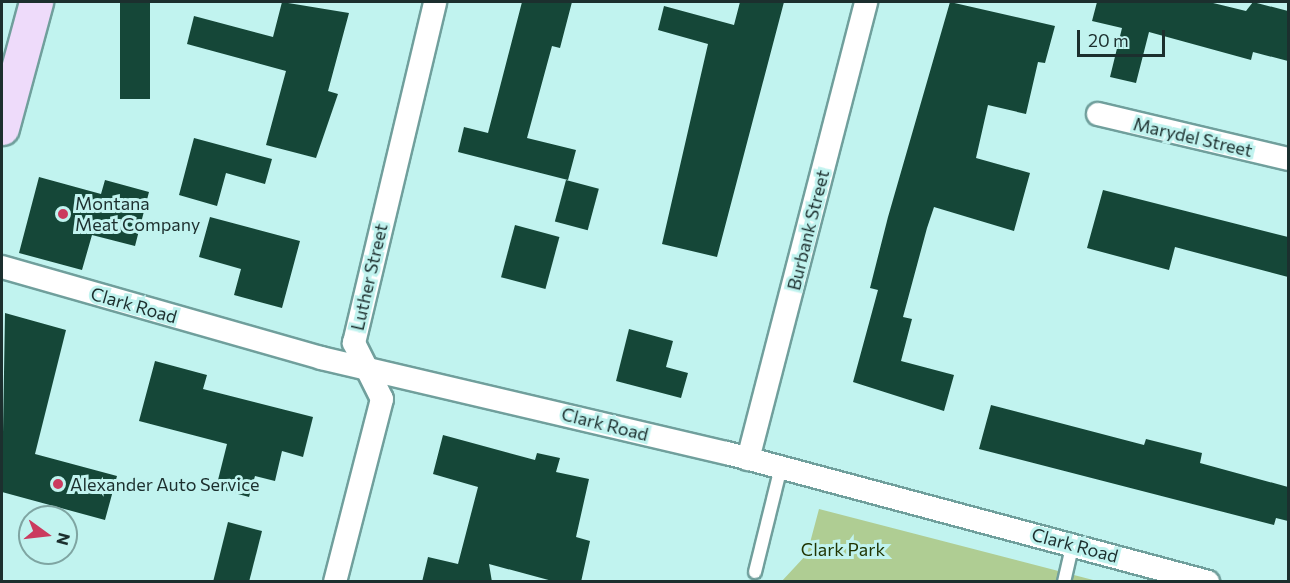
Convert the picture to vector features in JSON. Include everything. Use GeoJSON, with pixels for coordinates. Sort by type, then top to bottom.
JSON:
{"type":"FeatureCollection","features":[{"type":"Feature","properties":{"kind":"main road"},"geometry":{"type":"LineString","coordinates":[[2,128],[14,31],[36,2]]}},
{"type":"Feature","properties":{"kind":"street","name":"Luther Street"},"geometry":{"type":"LineString","coordinates":[[335,582],[382,399],[354,343],[435,2]]}},
{"type":"Feature","properties":{"kind":"street","name":"Burbank Street"},"geometry":{"type":"LineString","coordinates":[[748,459],[866,2]]}},
{"type":"Feature","properties":{"kind":"street","name":"Marydel Street"},"geometry":{"type":"LineString","coordinates":[[1098,114],[1288,159]]}},
{"type":"Feature","properties":{"kind":"street","name":"Clark Road"},"geometry":{"type":"LineString","coordinates":[[2,267],[366,366],[781,467],[1208,582]]}},
{"type":"Feature","properties":{"kind":"lane"},"geometry":{"type":"LineString","coordinates":[[755,572],[781,467]]}},
{"type":"Feature","properties":{"kind":"lane"},"geometry":{"type":"LineString","coordinates":[[1064,582],[1073,544]]}},
{"type":"Feature","properties":{"kind":"green space","name":"Clark Park"},"geometry":{"type":"Polygon","coordinates":[[[819,509],[1097,581],[781,582],[807,554],[819,509]]]}},
{"type":"Feature","properties":{"kind":"building"},"geometry":{"type":"Polygon","coordinates":[[[120,2],[150,2],[150,99],[120,99],[120,2]]]}},
{"type":"Feature","properties":{"kind":"building"},"geometry":{"type":"Polygon","coordinates":[[[282,2],[349,13],[328,91],[338,94],[316,158],[266,145],[286,71],[187,44],[194,16],[273,37],[282,2]]]}},
{"type":"Feature","properties":{"kind":"building"},"geometry":{"type":"Polygon","coordinates":[[[522,2],[572,2],[560,48],[552,46],[527,138],[576,150],[568,180],[458,152],[464,127],[488,133],[522,2]]]}},
{"type":"Feature","properties":{"kind":"building"},"geometry":{"type":"Polygon","coordinates":[[[740,2],[784,2],[717,257],[662,244],[708,44],[658,30],[664,6],[734,25],[740,2]]]}},
{"type":"Feature","properties":{"kind":"building"},"geometry":{"type":"Polygon","coordinates":[[[950,2],[1055,26],[1045,63],[1038,62],[1026,114],[988,105],[976,158],[1030,173],[1014,231],[934,207],[927,228],[903,317],[912,319],[901,361],[954,375],[944,411],[853,382],[878,290],[870,288],[888,217],[950,2]]]}},
{"type":"Feature","properties":{"kind":"building"},"geometry":{"type":"Polygon","coordinates":[[[1097,2],[1209,2],[1246,11],[1253,2],[1288,11],[1288,61],[1253,52],[1251,60],[1149,32],[1136,83],[1110,77],[1122,28],[1092,21],[1097,2]]]}},
{"type":"Feature","properties":{"kind":"building"},"geometry":{"type":"Polygon","coordinates":[[[194,138],[272,159],[265,184],[226,173],[217,206],[179,195],[194,138]]]}},
{"type":"Feature","properties":{"kind":"building","name":"Montana Meat Company"},"geometry":{"type":"Polygon","coordinates":[[[39,177],[101,194],[105,180],[149,192],[135,246],[92,235],[82,270],[19,253],[39,177]]]}},
{"type":"Feature","properties":{"kind":"building"},"geometry":{"type":"Polygon","coordinates":[[[566,180],[599,189],[588,230],[555,222],[566,180]]]}},
{"type":"Feature","properties":{"kind":"building"},"geometry":{"type":"Polygon","coordinates":[[[1103,190],[1288,237],[1288,277],[1175,247],[1169,270],[1087,248],[1103,190]]]}},
{"type":"Feature","properties":{"kind":"building"},"geometry":{"type":"Polygon","coordinates":[[[210,217],[300,241],[282,308],[234,295],[241,269],[199,257],[210,217]]]}},
{"type":"Feature","properties":{"kind":"building"},"geometry":{"type":"Polygon","coordinates":[[[515,225],[559,237],[545,289],[501,277],[515,225]]]}},
{"type":"Feature","properties":{"kind":"building"},"geometry":{"type":"Polygon","coordinates":[[[5,313],[66,330],[35,454],[117,476],[105,520],[78,513],[78,505],[50,505],[2,492],[5,313]]]}},
{"type":"Feature","properties":{"kind":"building"},"geometry":{"type":"Polygon","coordinates":[[[629,329],[673,341],[666,367],[688,373],[681,398],[616,381],[629,329]]]}},
{"type":"Feature","properties":{"kind":"building"},"geometry":{"type":"Polygon","coordinates":[[[155,361],[207,375],[203,389],[313,417],[303,457],[282,451],[275,481],[255,476],[249,497],[216,488],[227,444],[139,421],[155,361]]]}},
{"type":"Feature","properties":{"kind":"building"},"geometry":{"type":"Polygon","coordinates":[[[991,405],[1144,445],[1146,439],[1202,453],[1200,463],[1288,487],[1288,521],[1276,518],[1274,525],[979,449],[991,405]]]}},
{"type":"Feature","properties":{"kind":"building"},"geometry":{"type":"Polygon","coordinates":[[[443,435],[535,460],[537,453],[560,458],[556,472],[589,479],[576,537],[590,541],[581,582],[556,582],[489,564],[492,582],[422,582],[428,557],[458,564],[478,487],[433,474],[443,435]]]}},
{"type":"Feature","properties":{"kind":"building"},"geometry":{"type":"Polygon","coordinates":[[[228,522],[262,531],[249,582],[213,582],[228,522]]]}},
{"type":"Feature","properties":{"kind":"place","name":"Montana Meat Company"},"geometry":{"type":"Point","coordinates":[63,214]}},
{"type":"Feature","properties":{"kind":"place","name":"Alexander Auto Service"},"geometry":{"type":"Point","coordinates":[58,484]}}]}
